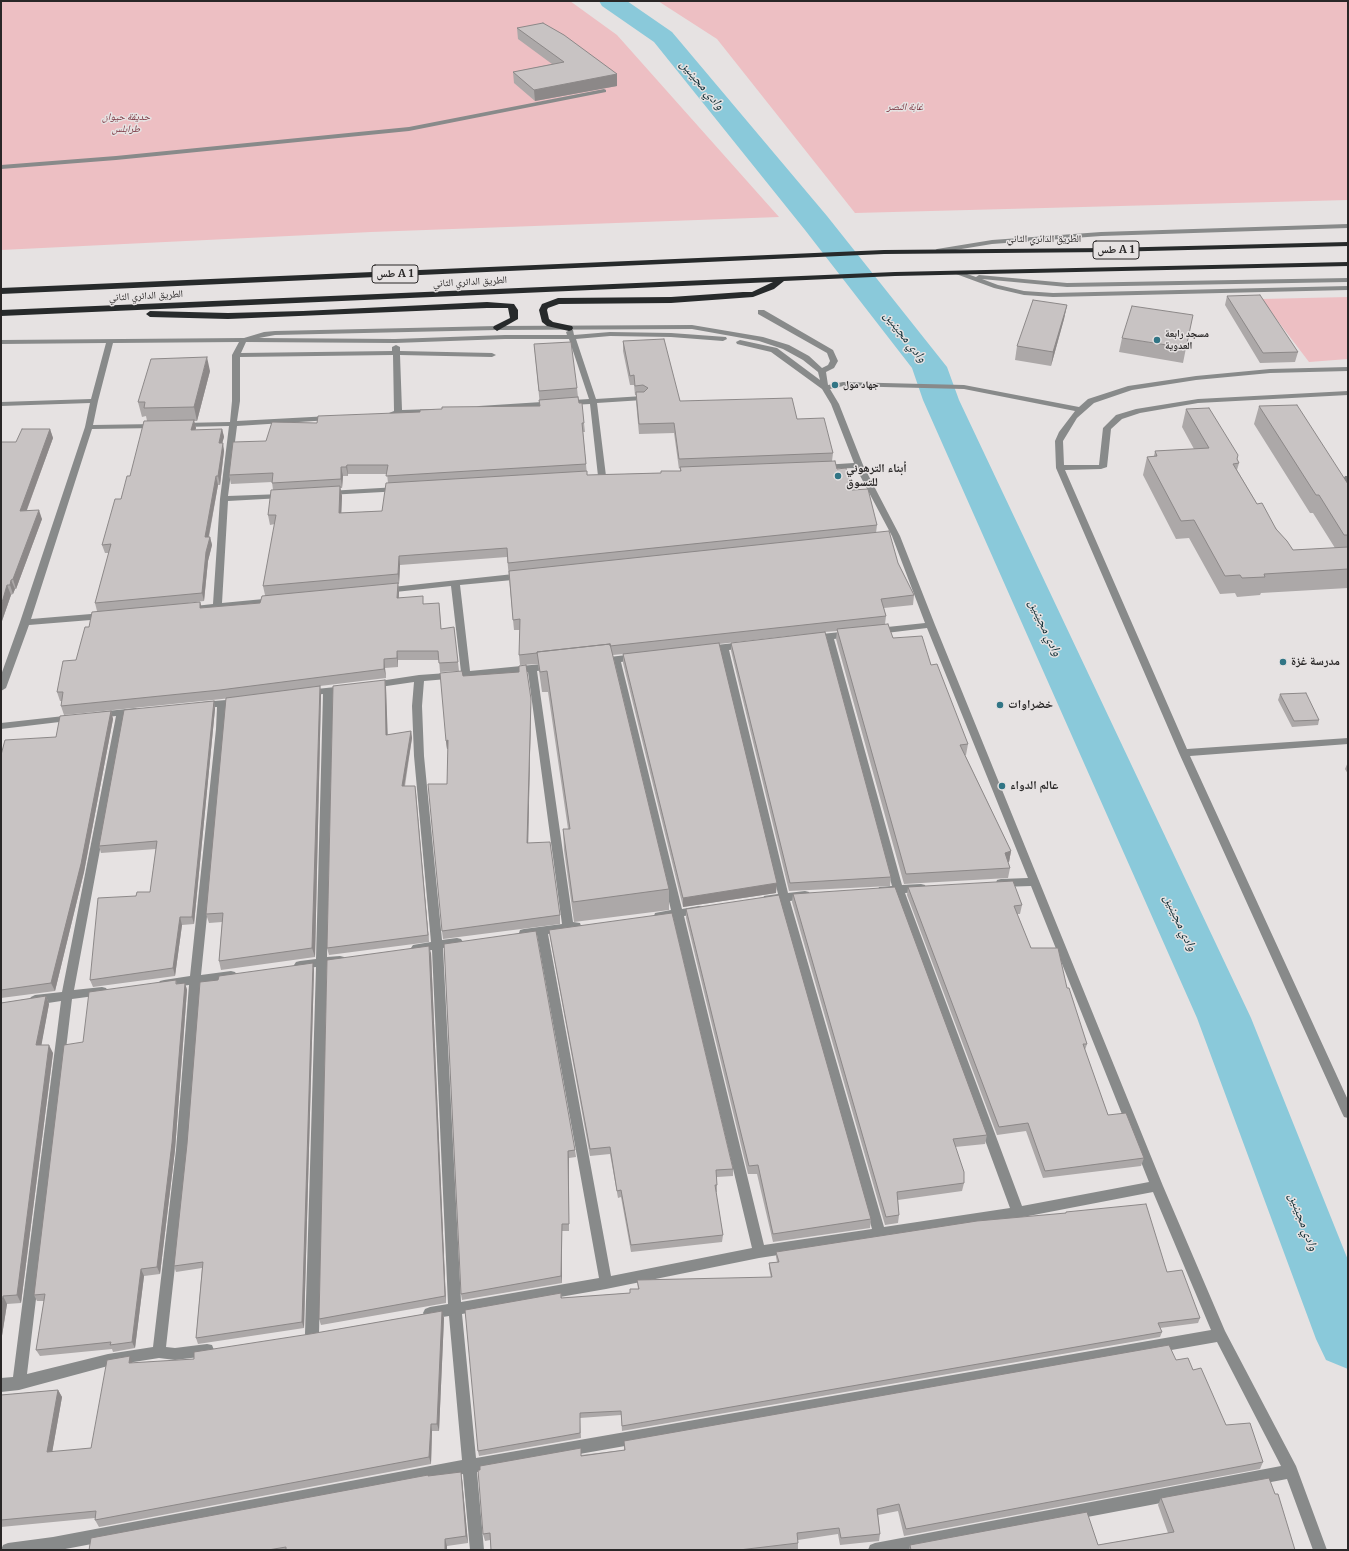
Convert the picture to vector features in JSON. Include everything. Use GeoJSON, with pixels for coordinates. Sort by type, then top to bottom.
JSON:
{"type":"FeatureCollection","features":[{"type":"Feature","properties":{"kind":"highway","name":"الطريق الدائري الثاني"},"geometry":{"type":"LineString","coordinates":[[1,292],[884,252],[1108,250],[1348,244]]}},
{"type":"Feature","properties":{"kind":"highway","name":"طس A 1"},"geometry":{"type":"LineString","coordinates":[[958,273],[1348,264]]}},
{"type":"Feature","properties":{"kind":"highway","name":"الطريق الدائري الثاني"},"geometry":{"type":"LineString","coordinates":[[1,313],[103,310],[895,274],[958,273]]}},
{"type":"Feature","properties":{"kind":"highway"},"geometry":{"type":"LineString","coordinates":[[570,332],[550,324],[545,320],[543,310],[545,306],[558,301],[671,300],[753,294],[771,287],[782,279]]}},
{"type":"Feature","properties":{"kind":"highway"},"geometry":{"type":"LineString","coordinates":[[103,310],[146,314],[228,316],[487,305],[510,306],[514,310],[514,319],[497,328]]}},
{"type":"Feature","properties":{"kind":"street"},"geometry":{"type":"LineString","coordinates":[[1,167],[116,158],[409,129],[604,91]]}},
{"type":"Feature","properties":{"kind":"street"},"geometry":{"type":"LineString","coordinates":[[937,251],[992,242],[1101,234],[1348,226]]}},
{"type":"Feature","properties":{"kind":"street"},"geometry":{"type":"LineString","coordinates":[[958,273],[1012,282],[1067,285],[1348,280]]}},
{"type":"Feature","properties":{"kind":"street"},"geometry":{"type":"LineString","coordinates":[[958,273],[982,283],[1010,291],[1053,295],[1348,288]]}},
{"type":"Feature","properties":{"kind":"street"},"geometry":{"type":"LineString","coordinates":[[760,312],[830,352],[834,361],[831,366],[822,371]]}},
{"type":"Feature","properties":{"kind":"street"},"geometry":{"type":"LineString","coordinates":[[1,342],[244,340],[395,341],[692,327],[760,339],[786,347],[806,358],[822,371],[825,388]]}},
{"type":"Feature","properties":{"kind":"street"},"geometry":{"type":"LineString","coordinates":[[217,606],[224,499],[236,401],[236,355],[244,340],[264,334],[275,333],[497,328],[610,334],[709,337],[744,342],[774,350],[825,388],[835,404],[859,465],[892,536],[930,625],[1157,1186],[1220,1335],[1291,1471],[1320,1550]]}},
{"type":"Feature","properties":{"kind":"street"},"geometry":{"type":"LineString","coordinates":[[570,332],[593,400],[602,476]]}},
{"type":"Feature","properties":{"kind":"street"},"geometry":{"type":"LineString","coordinates":[[1,688],[25,622],[89,427],[94,401],[110,341]]}},
{"type":"Feature","properties":{"kind":"street"},"geometry":{"type":"LineString","coordinates":[[395,341],[398,413]]}},
{"type":"Feature","properties":{"kind":"street"},"geometry":{"type":"LineString","coordinates":[[236,355],[492,355]]}},
{"type":"Feature","properties":{"kind":"street"},"geometry":{"type":"LineString","coordinates":[[1348,369],[1270,371],[1196,378],[1131,388],[1091,401],[1074,416],[1063,432],[1059,441],[1060,468],[1184,752],[1348,1113]]}},
{"type":"Feature","properties":{"kind":"street"},"geometry":{"type":"LineString","coordinates":[[825,388],[843,384],[964,387],[1080,410]]}},
{"type":"Feature","properties":{"kind":"street"},"geometry":{"type":"LineString","coordinates":[[1060,468],[1101,467],[1104,465],[1107,428],[1119,417],[1139,411],[1198,401],[1348,392]]}},
{"type":"Feature","properties":{"kind":"street"},"geometry":{"type":"LineString","coordinates":[[468,408],[643,398]]}},
{"type":"Feature","properties":{"kind":"street"},"geometry":{"type":"LineString","coordinates":[[1,404],[94,401]]}},
{"type":"Feature","properties":{"kind":"street"},"geometry":{"type":"LineString","coordinates":[[382,414],[445,410]]}},
{"type":"Feature","properties":{"kind":"street"},"geometry":{"type":"LineString","coordinates":[[89,427],[234,424],[335,417]]}},
{"type":"Feature","properties":{"kind":"street"},"geometry":{"type":"LineString","coordinates":[[812,467],[859,465]]}},
{"type":"Feature","properties":{"kind":"street"},"geometry":{"type":"LineString","coordinates":[[1348,478],[1346,482],[1348,489]]}},
{"type":"Feature","properties":{"kind":"street"},"geometry":{"type":"LineString","coordinates":[[319,493],[405,488]]}},
{"type":"Feature","properties":{"kind":"street"},"geometry":{"type":"LineString","coordinates":[[224,499],[287,495]]}},
{"type":"Feature","properties":{"kind":"street"},"geometry":{"type":"LineString","coordinates":[[376,591],[533,575]]}},
{"type":"Feature","properties":{"kind":"street"},"geometry":{"type":"LineString","coordinates":[[455,584],[466,675]]}},
{"type":"Feature","properties":{"kind":"street"},"geometry":{"type":"LineString","coordinates":[[179,609],[281,600]]}},
{"type":"Feature","properties":{"kind":"street"},"geometry":{"type":"LineString","coordinates":[[25,622],[110,615]]}},
{"type":"Feature","properties":{"kind":"street"},"geometry":{"type":"LineString","coordinates":[[799,639],[930,625]]}},
{"type":"Feature","properties":{"kind":"street"},"geometry":{"type":"LineString","coordinates":[[829,636],[898,889],[1018,1212]]}},
{"type":"Feature","properties":{"kind":"street"},"geometry":{"type":"LineString","coordinates":[[701,649],[754,644]]}},
{"type":"Feature","properties":{"kind":"street"},"geometry":{"type":"LineString","coordinates":[[724,647],[784,897],[880,1234]]}},
{"type":"Feature","properties":{"kind":"street"},"geometry":{"type":"LineString","coordinates":[[593,662],[647,656]]}},
{"type":"Feature","properties":{"kind":"street"},"geometry":{"type":"LineString","coordinates":[[616,659],[759,1252]]}},
{"type":"Feature","properties":{"kind":"street"},"geometry":{"type":"LineString","coordinates":[[298,694],[419,678],[466,675],[563,665]]}},
{"type":"Feature","properties":{"kind":"street"},"geometry":{"type":"LineString","coordinates":[[532,669],[568,927]]}},
{"type":"Feature","properties":{"kind":"street"},"geometry":{"type":"LineString","coordinates":[[419,678],[417,706],[423,807],[437,945],[455,1309],[477,1550]]}},
{"type":"Feature","properties":{"kind":"street"},"geometry":{"type":"LineString","coordinates":[[312,1334],[328,691]]}},
{"type":"Feature","properties":{"kind":"street"},"geometry":{"type":"LineString","coordinates":[[191,706],[245,701]]}},
{"type":"Feature","properties":{"kind":"street"},"geometry":{"type":"LineString","coordinates":[[159,1352],[182,1150],[195,980],[221,729],[222,703]]}},
{"type":"Feature","properties":{"kind":"street"},"geometry":{"type":"LineString","coordinates":[[1,726],[144,710]]}},
{"type":"Feature","properties":{"kind":"street"},"geometry":{"type":"LineString","coordinates":[[19,1383],[67,996],[121,713]]}},
{"type":"Feature","properties":{"kind":"street"},"geometry":{"type":"LineString","coordinates":[[1184,752],[1348,741]]}},
{"type":"Feature","properties":{"kind":"street"},"geometry":{"type":"LineString","coordinates":[[989,884],[1035,882]]}},
{"type":"Feature","properties":{"kind":"street"},"geometry":{"type":"LineString","coordinates":[[875,891],[928,888]]}},
{"type":"Feature","properties":{"kind":"street"},"geometry":{"type":"LineString","coordinates":[[754,902],[784,897],[815,895]]}},
{"type":"Feature","properties":{"kind":"street"},"geometry":{"type":"LineString","coordinates":[[646,918],[708,909]]}},
{"type":"Feature","properties":{"kind":"street"},"geometry":{"type":"LineString","coordinates":[[512,935],[583,925]]}},
{"type":"Feature","properties":{"kind":"street"},"geometry":{"type":"LineString","coordinates":[[542,931],[606,1284]]}},
{"type":"Feature","properties":{"kind":"street"},"geometry":{"type":"LineString","coordinates":[[406,950],[467,941]]}},
{"type":"Feature","properties":{"kind":"street"},"geometry":{"type":"LineString","coordinates":[[290,967],[352,958]]}},
{"type":"Feature","properties":{"kind":"street"},"geometry":{"type":"LineString","coordinates":[[150,985],[242,973]]}},
{"type":"Feature","properties":{"kind":"street"},"geometry":{"type":"LineString","coordinates":[[23,1002],[112,990]]}},
{"type":"Feature","properties":{"kind":"street"},"geometry":{"type":"LineString","coordinates":[[417,1316],[606,1284],[759,1252],[1018,1212],[1157,1186]]}},
{"type":"Feature","properties":{"kind":"street"},"geometry":{"type":"LineString","coordinates":[[297,1336],[327,1332]]}},
{"type":"Feature","properties":{"kind":"street"},"geometry":{"type":"LineString","coordinates":[[8,1550],[60,1542],[469,1466],[1220,1335]]}},
{"type":"Feature","properties":{"kind":"street"},"geometry":{"type":"LineString","coordinates":[[1,1386],[19,1383],[76,1367],[159,1352],[175,1354],[217,1349]]}},
{"type":"Feature","properties":{"kind":"street"},"geometry":{"type":"LineString","coordinates":[[875,1550],[1291,1471]]}},
{"type":"Feature","properties":{"kind":"green space","name":"حديقة حيوان طرابلس"},"geometry":{"type":"Polygon","coordinates":[[[1,1],[570,1],[617,35],[779,217],[371,232],[1,250],[1,1]]]}},
{"type":"Feature","properties":{"kind":"green space","name":"غابة النصر"},"geometry":{"type":"Polygon","coordinates":[[[658,1],[1348,1],[1348,200],[855,213],[717,39],[658,1]]]}},
{"type":"Feature","properties":{"kind":"green space"},"geometry":{"type":"Polygon","coordinates":[[[1348,297],[1348,359],[1309,362],[1261,299],[1348,297]]]}},
{"type":"Feature","properties":{"kind":"building"},"geometry":{"type":"Polygon","coordinates":[[[543,23],[564,35],[617,74],[534,90],[513,72],[564,62],[517,28],[543,23]]]}},
{"type":"Feature","properties":{"kind":"building"},"geometry":{"type":"Polygon","coordinates":[[[1260,295],[1298,352],[1263,353],[1227,296],[1260,295]]]}},
{"type":"Feature","properties":{"kind":"building"},"geometry":{"type":"Polygon","coordinates":[[[1033,300],[1067,305],[1053,352],[1017,346],[1033,300]]]}},
{"type":"Feature","properties":{"kind":"building"},"geometry":{"type":"Polygon","coordinates":[[[1132,306],[1193,315],[1186,348],[1122,338],[1132,306]]]}},
{"type":"Feature","properties":{"kind":"building"},"geometry":{"type":"Polygon","coordinates":[[[664,339],[680,401],[792,398],[797,419],[824,418],[833,453],[679,459],[674,423],[639,424],[636,392],[644,392],[648,388],[643,385],[635,386],[634,375],[630,376],[623,341],[664,339]]]}},
{"type":"Feature","properties":{"kind":"building"},"geometry":{"type":"Polygon","coordinates":[[[571,342],[577,388],[539,391],[534,344],[571,342]]]}},
{"type":"Feature","properties":{"kind":"building"},"geometry":{"type":"Polygon","coordinates":[[[207,357],[194,407],[144,408],[145,402],[138,402],[151,359],[207,357]]]}},
{"type":"Feature","properties":{"kind":"building"},"geometry":{"type":"Polygon","coordinates":[[[578,397],[579,403],[582,403],[584,423],[582,423],[586,464],[386,476],[388,465],[347,465],[346,467],[341,467],[341,479],[272,483],[273,473],[229,475],[233,442],[266,441],[272,422],[317,423],[318,416],[420,412],[420,410],[442,409],[442,407],[540,406],[539,400],[578,397]]]}},
{"type":"Feature","properties":{"kind":"building"},"geometry":{"type":"Polygon","coordinates":[[[1297,405],[1348,484],[1348,535],[1344,535],[1319,495],[1316,495],[1259,406],[1297,405]]]}},
{"type":"Feature","properties":{"kind":"building"},"geometry":{"type":"Polygon","coordinates":[[[1209,408],[1238,455],[1237,459],[1239,463],[1233,464],[1257,504],[1262,503],[1276,529],[1293,550],[1348,547],[1348,569],[1264,574],[1265,577],[1242,578],[1240,575],[1225,576],[1194,520],[1181,521],[1147,457],[1157,456],[1155,451],[1209,448],[1186,409],[1209,408]]]}},
{"type":"Feature","properties":{"kind":"building"},"geometry":{"type":"Polygon","coordinates":[[[194,420],[191,430],[222,429],[219,443],[223,443],[218,476],[216,476],[205,537],[210,537],[206,552],[202,593],[95,603],[111,544],[102,545],[115,499],[121,499],[127,476],[130,476],[144,421],[194,420]]]}},
{"type":"Feature","properties":{"kind":"building"},"geometry":{"type":"Polygon","coordinates":[[[22,429],[50,429],[20,511],[39,510],[13,579],[11,580],[10,585],[7,585],[1,606],[1,442],[16,442],[22,429]]]}},
{"type":"Feature","properties":{"kind":"building"},"geometry":{"type":"Polygon","coordinates":[[[835,461],[837,469],[846,468],[852,490],[868,489],[877,525],[508,563],[507,548],[399,556],[398,574],[263,586],[276,515],[268,515],[271,490],[340,486],[339,513],[382,511],[386,483],[587,471],[587,475],[661,473],[661,471],[681,471],[680,467],[835,461]]]}},
{"type":"Feature","properties":{"kind":"building"},"geometry":{"type":"Polygon","coordinates":[[[889,531],[898,563],[914,595],[881,599],[886,616],[610,646],[610,644],[519,655],[520,619],[513,620],[509,571],[889,531]]]}},
{"type":"Feature","properties":{"kind":"building"},"geometry":{"type":"Polygon","coordinates":[[[398,583],[397,598],[423,596],[423,604],[439,603],[441,629],[454,627],[458,662],[439,663],[438,651],[397,651],[397,658],[384,659],[384,669],[220,690],[61,706],[63,692],[57,692],[63,661],[76,660],[85,627],[89,627],[92,612],[200,602],[200,608],[260,603],[262,596],[398,583]]]}},
{"type":"Feature","properties":{"kind":"building"},"geometry":{"type":"Polygon","coordinates":[[[888,624],[893,638],[922,636],[931,665],[937,664],[968,744],[960,745],[1011,851],[1005,853],[1010,868],[906,874],[837,629],[888,624]]]}},
{"type":"Feature","properties":{"kind":"building"},"geometry":{"type":"Polygon","coordinates":[[[825,632],[891,877],[790,883],[731,643],[825,632]]]}},
{"type":"Feature","properties":{"kind":"building"},"geometry":{"type":"Polygon","coordinates":[[[719,643],[777,883],[683,898],[623,654],[719,643]]]}},
{"type":"Feature","properties":{"kind":"building"},"geometry":{"type":"Polygon","coordinates":[[[610,644],[669,889],[573,902],[563,829],[570,829],[547,671],[540,672],[537,652],[610,644]]]}},
{"type":"Feature","properties":{"kind":"building"},"geometry":{"type":"Polygon","coordinates":[[[526,665],[531,699],[527,843],[550,842],[560,915],[442,931],[428,784],[447,784],[448,740],[446,741],[440,673],[462,671],[463,676],[519,672],[519,666],[526,665]]]}},
{"type":"Feature","properties":{"kind":"building"},"geometry":{"type":"Polygon","coordinates":[[[385,680],[386,735],[411,731],[402,786],[415,786],[428,935],[327,948],[333,686],[385,680]]]}},
{"type":"Feature","properties":{"kind":"building"},"geometry":{"type":"Polygon","coordinates":[[[320,686],[312,948],[219,961],[223,913],[206,914],[226,698],[320,686]]]}},
{"type":"Feature","properties":{"kind":"building"},"geometry":{"type":"Polygon","coordinates":[[[1306,693],[1319,720],[1294,721],[1280,694],[1306,693]]]}},
{"type":"Feature","properties":{"kind":"building"},"geometry":{"type":"Polygon","coordinates":[[[214,701],[192,917],[180,917],[173,968],[90,980],[98,898],[136,896],[137,892],[150,892],[157,841],[99,846],[124,710],[214,701]]]}},
{"type":"Feature","properties":{"kind":"building"},"geometry":{"type":"Polygon","coordinates":[[[111,711],[81,864],[51,983],[1,990],[1,755],[5,740],[56,737],[60,716],[111,711]]]}},
{"type":"Feature","properties":{"kind":"building"},"geometry":{"type":"Polygon","coordinates":[[[1013,881],[1022,905],[1014,906],[1031,948],[1058,948],[1067,988],[1069,988],[1087,1044],[1083,1044],[1108,1115],[1126,1113],[1144,1158],[1045,1171],[1028,1123],[999,1127],[908,887],[1013,881]]]}},
{"type":"Feature","properties":{"kind":"building"},"geometry":{"type":"Polygon","coordinates":[[[895,887],[987,1135],[953,1139],[964,1172],[964,1183],[897,1192],[899,1215],[886,1217],[793,894],[895,887]]]}},
{"type":"Feature","properties":{"kind":"building"},"geometry":{"type":"Polygon","coordinates":[[[779,895],[871,1219],[773,1234],[758,1165],[749,1166],[686,909],[779,895]]]}},
{"type":"Feature","properties":{"kind":"building"},"geometry":{"type":"Polygon","coordinates":[[[672,913],[733,1169],[716,1170],[717,1185],[715,1185],[723,1235],[631,1245],[621,1190],[617,1191],[610,1147],[590,1149],[549,930],[672,913]]]}},
{"type":"Feature","properties":{"kind":"building"},"geometry":{"type":"Polygon","coordinates":[[[536,931],[575,1150],[568,1151],[569,1224],[562,1224],[561,1276],[461,1294],[444,944],[536,931]]]}},
{"type":"Feature","properties":{"kind":"building"},"geometry":{"type":"Polygon","coordinates":[[[429,946],[445,1296],[319,1319],[327,960],[429,946]]]}},
{"type":"Feature","properties":{"kind":"building"},"geometry":{"type":"Polygon","coordinates":[[[313,963],[302,1322],[196,1338],[203,1262],[174,1266],[187,1144],[200,982],[218,980],[219,976],[313,963]]]}},
{"type":"Feature","properties":{"kind":"building"},"geometry":{"type":"Polygon","coordinates":[[[176,980],[176,984],[185,983],[172,1143],[157,1267],[141,1269],[132,1342],[110,1345],[111,1342],[36,1350],[45,1294],[34,1295],[64,1045],[83,1042],[89,992],[176,980]]]}},
{"type":"Feature","properties":{"kind":"building"},"geometry":{"type":"Polygon","coordinates":[[[46,996],[36,1045],[49,1045],[17,1295],[3,1296],[1,1307],[1,1003],[46,996]]]}},
{"type":"Feature","properties":{"kind":"building"},"geometry":{"type":"Polygon","coordinates":[[[1146,1204],[1167,1272],[1182,1270],[1200,1318],[1158,1323],[1162,1332],[622,1426],[621,1411],[580,1413],[580,1433],[478,1451],[465,1310],[561,1293],[561,1298],[630,1293],[630,1289],[639,1289],[637,1280],[772,1277],[769,1263],[779,1262],[776,1252],[977,1221],[1146,1204]]]}},
{"type":"Feature","properties":{"kind":"building"},"geometry":{"type":"Polygon","coordinates":[[[442,1311],[437,1424],[431,1424],[429,1457],[95,1520],[96,1511],[1,1520],[1,1395],[58,1390],[47,1452],[91,1448],[107,1360],[130,1356],[129,1363],[194,1359],[194,1352],[442,1311]]]}},
{"type":"Feature","properties":{"kind":"building"},"geometry":{"type":"Polygon","coordinates":[[[1169,1345],[1176,1360],[1188,1358],[1193,1370],[1201,1368],[1226,1425],[1250,1423],[1263,1462],[906,1529],[899,1504],[877,1509],[880,1534],[841,1538],[839,1528],[797,1533],[798,1543],[739,1550],[491,1550],[490,1533],[483,1534],[478,1470],[480,1470],[480,1466],[581,1448],[581,1456],[625,1450],[624,1441],[1169,1345]]]}},
{"type":"Feature","properties":{"kind":"building"},"geometry":{"type":"Polygon","coordinates":[[[461,1472],[466,1536],[445,1539],[445,1550],[286,1550],[286,1547],[268,1550],[89,1550],[91,1538],[428,1475],[461,1472]]]}},
{"type":"Feature","properties":{"kind":"building"},"geometry":{"type":"Polygon","coordinates":[[[1269,1478],[1275,1494],[1278,1494],[1295,1550],[911,1550],[910,1545],[1087,1512],[1098,1545],[1174,1532],[1161,1498],[1269,1478]]]}},
{"type":"Feature","properties":{"kind":"waterway","name":"وادي مجينين"},"geometry":{"type":"LineString","coordinates":[[611,1],[663,37],[816,223],[929,367],[941,400],[1224,1018],[1348,1339]]}},
{"type":"Feature","properties":{"kind":"place","name":"مسجد رابعة العدوية"},"geometry":{"type":"Point","coordinates":[1157,340]}},
{"type":"Feature","properties":{"kind":"place","name":"جهاد مول"},"geometry":{"type":"Point","coordinates":[835,385]}},
{"type":"Feature","properties":{"kind":"place","name":"أبناء الترهوني للتسوق"},"geometry":{"type":"Point","coordinates":[838,476]}},
{"type":"Feature","properties":{"kind":"place","name":"مدرسة غزة"},"geometry":{"type":"Point","coordinates":[1283,662]}},
{"type":"Feature","properties":{"kind":"place","name":"خضراوات"},"geometry":{"type":"Point","coordinates":[1000,705]}},
{"type":"Feature","properties":{"kind":"place","name":"عالم الدواء"},"geometry":{"type":"Point","coordinates":[1002,786]}}]}
